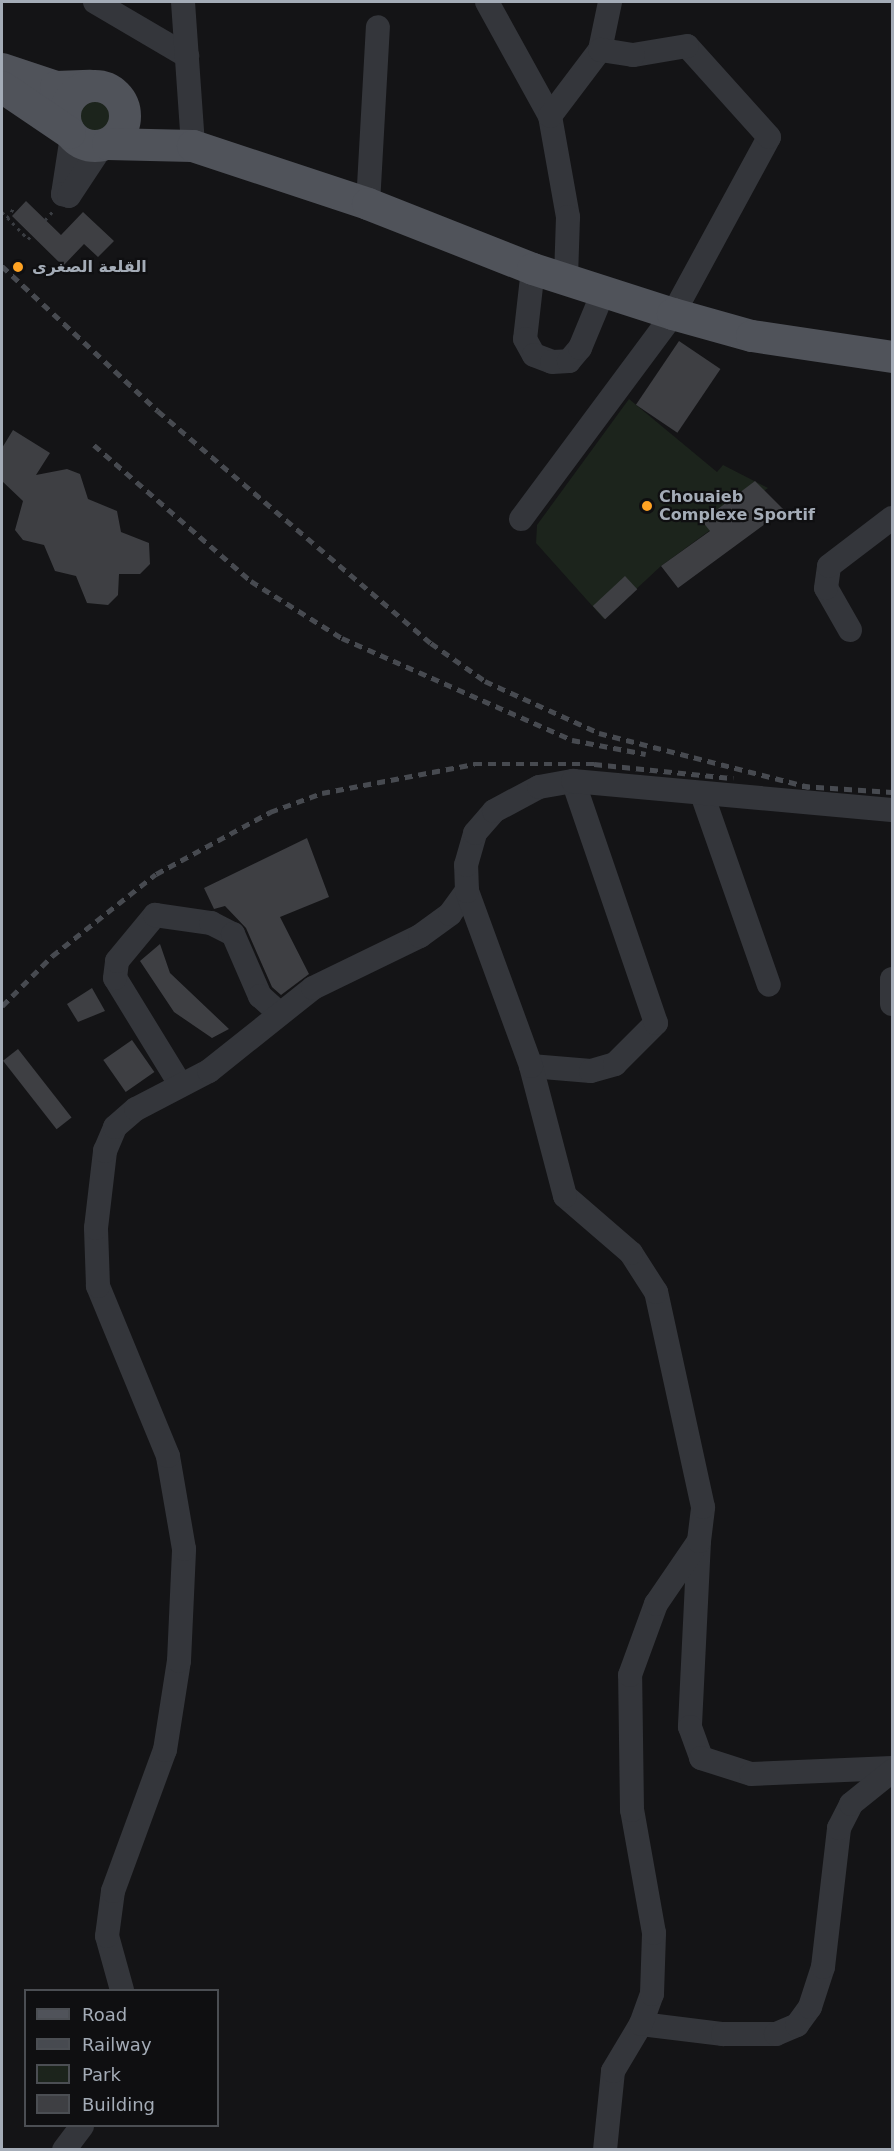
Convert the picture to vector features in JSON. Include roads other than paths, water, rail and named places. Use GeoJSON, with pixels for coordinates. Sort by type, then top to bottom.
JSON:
{"type":"FeatureCollection","features":[{"type":"Feature","properties":{"kind":"main road"},"geometry":{"type":"LineString","coordinates":[[2,69],[56,87],[108,88],[185,144],[368,204],[533,269],[673,314],[752,336],[892,357]]}},
{"type":"Feature","properties":{"kind":"main road"},"geometry":{"type":"LineString","coordinates":[[71,134],[67,104],[90,86]]}},
{"type":"Feature","properties":{"kind":"main road"},"geometry":{"type":"LineString","coordinates":[[2,87],[87,145],[185,144]]}},
{"type":"Feature","properties":{"kind":"main road"},"geometry":{"type":"LineString","coordinates":[[105,145],[126,120],[122,99]]}},
{"type":"Feature","properties":{"kind":"street"},"geometry":{"type":"LineString","coordinates":[[95,2],[187,56]]}},
{"type":"Feature","properties":{"kind":"street"},"geometry":{"type":"LineString","coordinates":[[183,2],[187,56],[185,144]]}},
{"type":"Feature","properties":{"kind":"street"},"geometry":{"type":"LineString","coordinates":[[487,2],[550,116],[568,217],[566,278]]}},
{"type":"Feature","properties":{"kind":"street"},"geometry":{"type":"LineString","coordinates":[[550,116],[600,50],[610,2]]}},
{"type":"Feature","properties":{"kind":"street"},"geometry":{"type":"LineString","coordinates":[[368,204],[378,27]]}},
{"type":"Feature","properties":{"kind":"street"},"geometry":{"type":"LineString","coordinates":[[521,519],[673,314],[770,137],[687,46],[633,55],[600,50]]}},
{"type":"Feature","properties":{"kind":"street"},"geometry":{"type":"LineString","coordinates":[[71,134],[63,194],[69,196],[105,145]]}},
{"type":"Feature","properties":{"kind":"street"},"geometry":{"type":"LineString","coordinates":[[533,269],[525,339],[534,355],[552,362],[569,361],[580,348],[604,290]]}},
{"type":"Feature","properties":{"kind":"street"},"geometry":{"type":"LineString","coordinates":[[850,630],[826,588],[829,566],[892,518]]}},
{"type":"Feature","properties":{"kind":"street"},"geometry":{"type":"LineString","coordinates":[[531,1066],[591,1071],[615,1064],[656,1023],[573,781]]}},
{"type":"Feature","properties":{"kind":"street"},"geometry":{"type":"LineString","coordinates":[[892,810],[573,781],[539,787],[494,811],[475,833],[465,865],[467,891],[531,1066],[565,1196],[631,1253],[656,1292],[703,1508],[699,1541],[690,1727],[701,1758],[751,1774],[892,1770]]}},
{"type":"Feature","properties":{"kind":"street"},"geometry":{"type":"LineString","coordinates":[[702,794],[769,985]]}},
{"type":"Feature","properties":{"kind":"street"},"geometry":{"type":"LineString","coordinates":[[122,1989],[107,1936],[113,1890],[165,1750],[179,1661],[184,1549],[168,1455],[102,1305],[96,1228],[105,1151],[115,1127],[180,1084],[209,1071],[313,988],[420,936],[450,914],[467,891]]}},
{"type":"Feature","properties":{"kind":"street"},"geometry":{"type":"LineString","coordinates":[[180,1084],[115,978],[117,961],[155,915],[211,923],[233,934],[260,996],[279,1013]]}},
{"type":"Feature","properties":{"kind":"street"},"geometry":{"type":"LineString","coordinates":[[892,979],[892,1004]]}},
{"type":"Feature","properties":{"kind":"street"},"geometry":{"type":"LineString","coordinates":[[605,2150],[613,2071],[642,2024],[652,1994],[654,1934],[632,1809],[630,1675],[656,1604],[699,1541]]}},
{"type":"Feature","properties":{"kind":"street"},"geometry":{"type":"LineString","coordinates":[[642,2024],[723,2034],[776,2034],[797,2025],[810,2007],[823,1967],[839,1828],[851,1804],[892,1770]]}},
{"type":"Feature","properties":{"kind":"street"},"geometry":{"type":"LineString","coordinates":[[64,2150],[81,2127]]}},
{"type":"Feature","properties":{"kind":"railway"},"geometry":{"type":"LineString","coordinates":[[2,266],[158,411],[431,643],[485,681],[599,733],[809,787]]}},
{"type":"Feature","properties":{"kind":"railway"},"geometry":{"type":"LineString","coordinates":[[94,445],[251,581],[342,638],[572,740],[646,754]]}},
{"type":"Feature","properties":{"kind":"railway"},"geometry":{"type":"LineString","coordinates":[[2,1006],[52,956],[156,874],[270,812],[322,793],[474,764],[594,764],[733,778]]}},
{"type":"Feature","properties":{"kind":"railway"},"geometry":{"type":"LineString","coordinates":[[802,786],[892,792]]}},
{"type":"Feature","properties":{"kind":"place","name":"القلعة الصغرى"},"geometry":{"type":"Point","coordinates":[18,267]}},
{"type":"Feature","properties":{"kind":"place","name":"Chouaieb Complexe Sportif"},"geometry":{"type":"Point","coordinates":[647,506]}}]}
